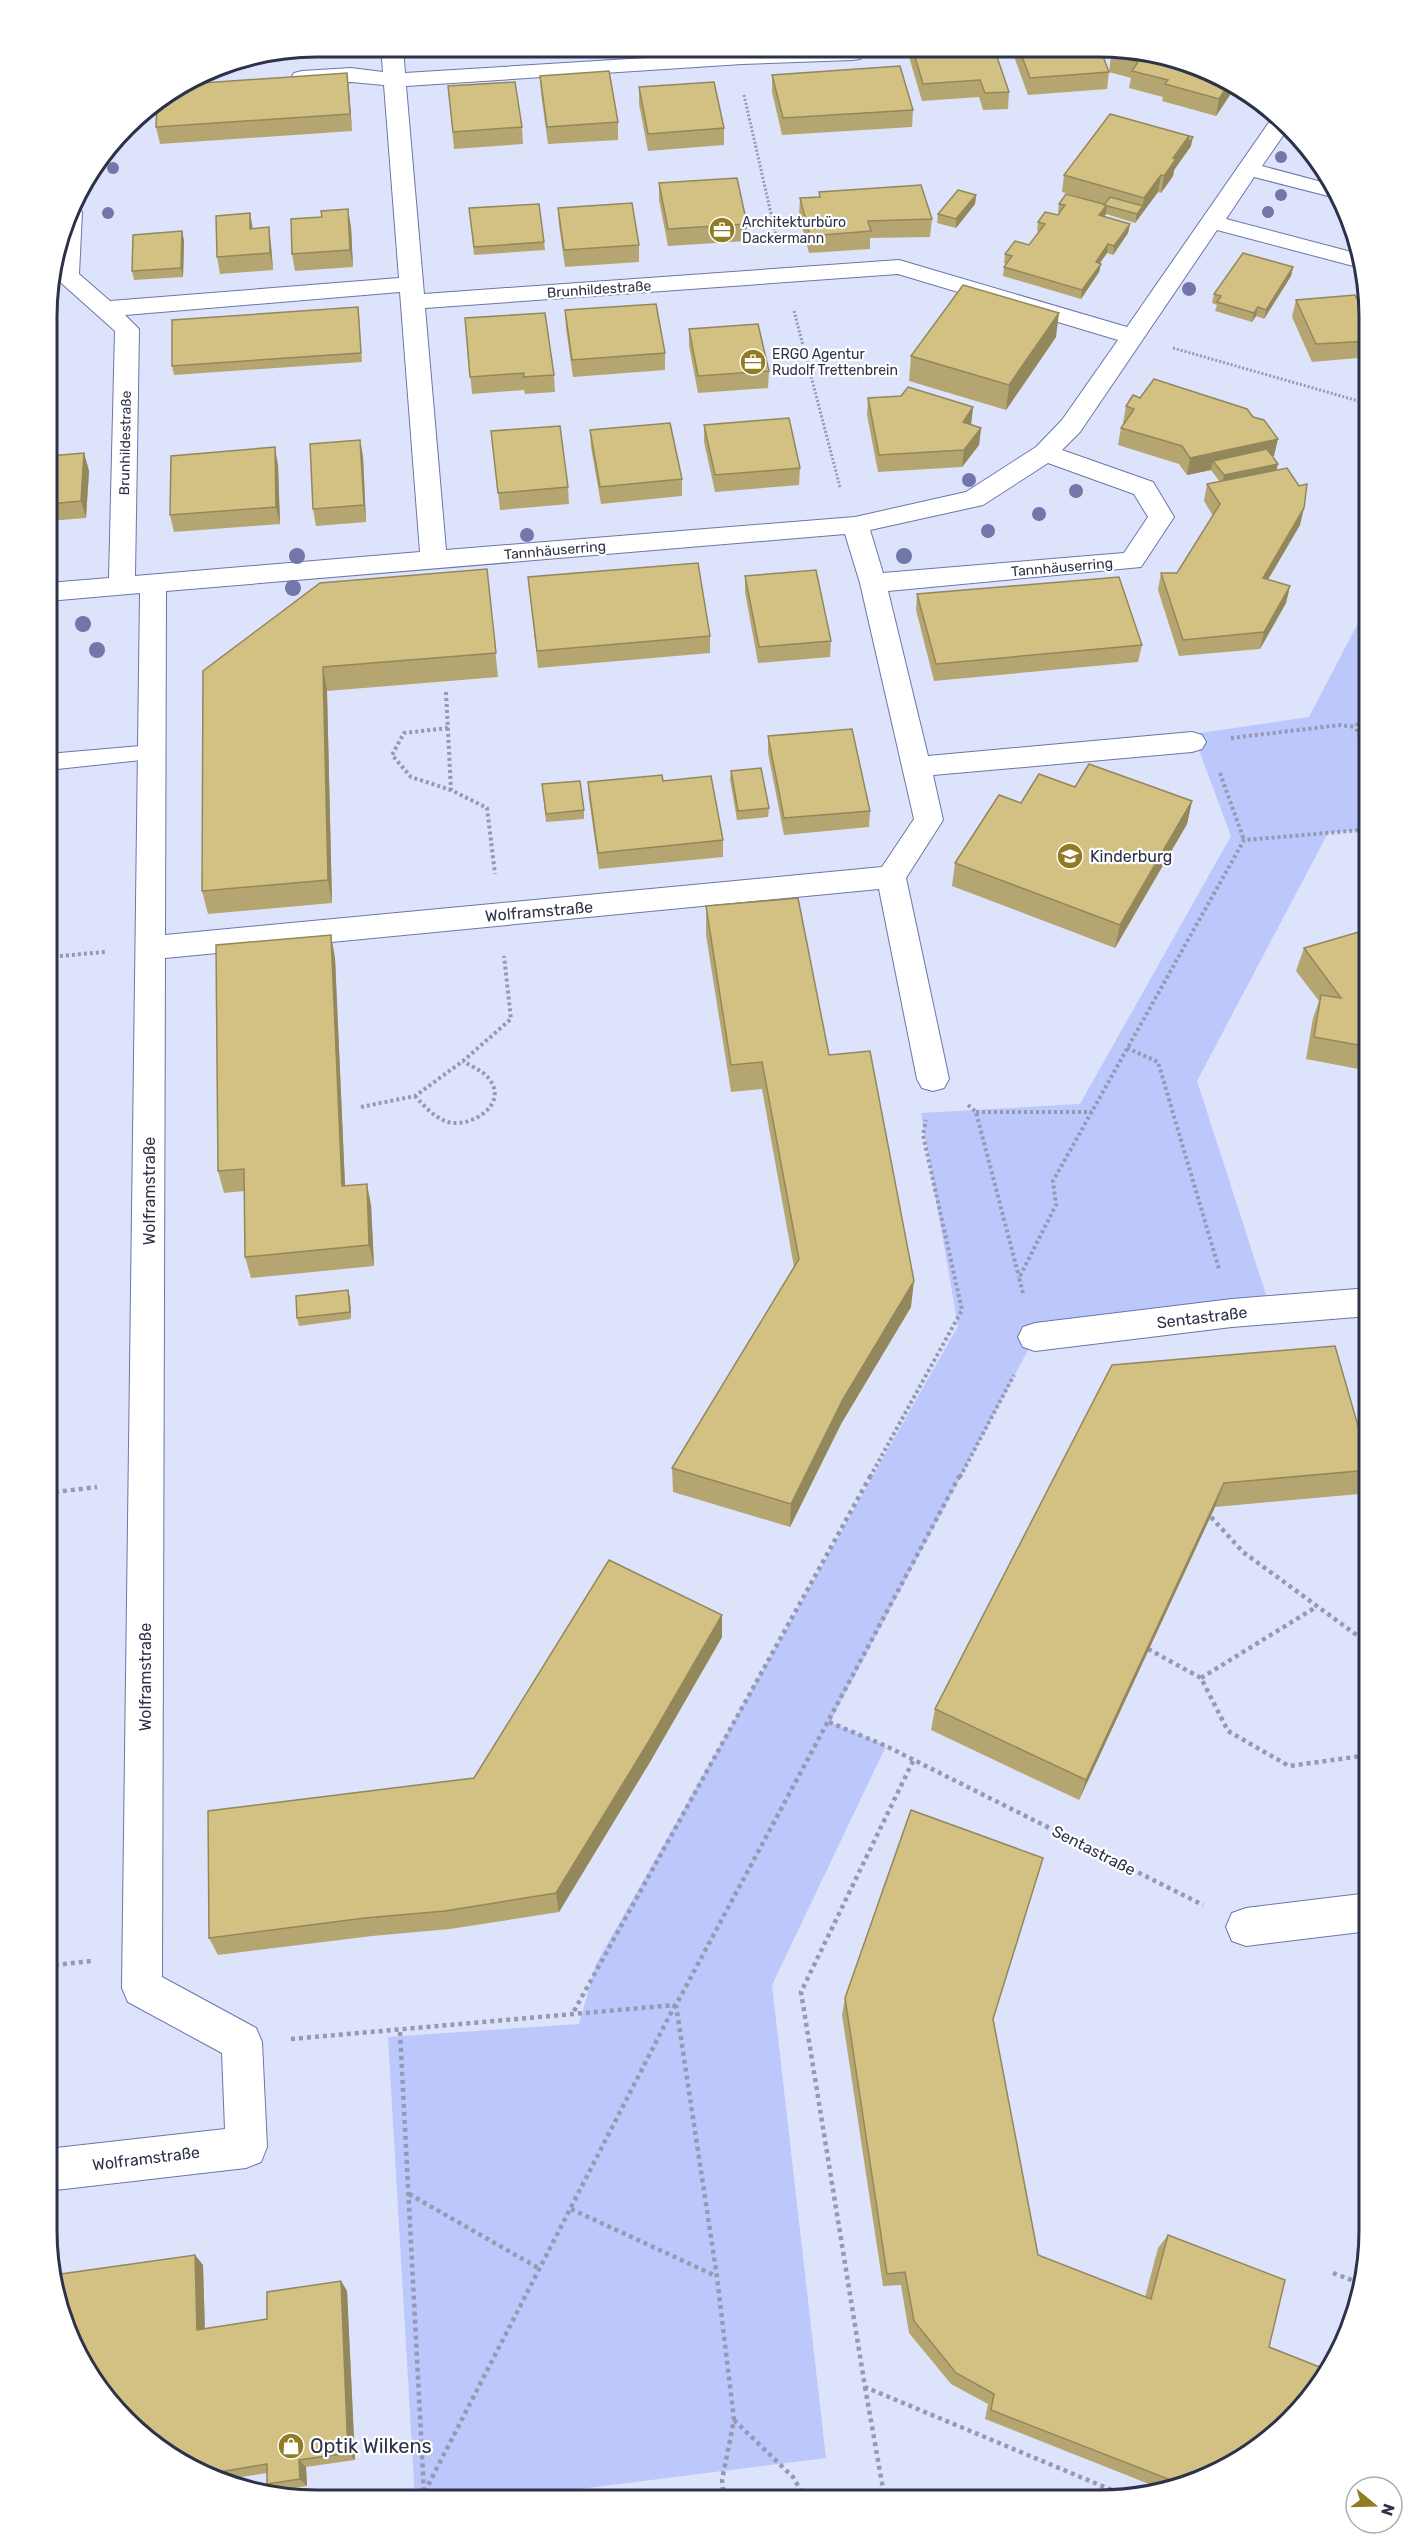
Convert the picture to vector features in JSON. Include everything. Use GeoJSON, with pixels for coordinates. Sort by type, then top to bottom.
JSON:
{"type":"FeatureCollection","features":[{"type":"Feature","properties":{"kind":"street"},"geometry":{"type":"LineString","coordinates":[[393,57],[434,560]]}},
{"type":"Feature","properties":{"kind":"street"},"geometry":{"type":"LineString","coordinates":[[280,79],[351,75],[394,80],[770,57]]}},
{"type":"Feature","properties":{"kind":"street","name":"Tannhäuserring"},"geometry":{"type":"LineString","coordinates":[[57,591],[855,525],[974,499],[1045,453],[1071,426],[1277,128]]}},
{"type":"Feature","properties":{"kind":"street"},"geometry":{"type":"LineString","coordinates":[[1249,168],[1325,190]]}},
{"type":"Feature","properties":{"kind":"street"},"geometry":{"type":"LineString","coordinates":[[1212,222],[1352,259]]}},
{"type":"Feature","properties":{"kind":"street","name":"Brunhildestraße"},"geometry":{"type":"LineString","coordinates":[[69,242],[67,276],[127,329],[138,585]]}},
{"type":"Feature","properties":{"kind":"street","name":"Brunhildestraße"},"geometry":{"type":"LineString","coordinates":[[105,309],[785,276],[898,267],[1132,336]]}},
{"type":"Feature","properties":{"kind":"street","name":"Tannhäuserring"},"geometry":{"type":"LineString","coordinates":[[873,583],[1132,561],[1161,517],[1144,488],[1045,453]]}},
{"type":"Feature","properties":{"kind":"street"},"geometry":{"type":"LineString","coordinates":[[855,525],[873,583],[928,820],[891,878],[933,1079]]}},
{"type":"Feature","properties":{"kind":"street","name":"Wolframstraße"},"geometry":{"type":"LineString","coordinates":[[57,2169],[246,2146],[242,2042],[142,1988],[152,753],[138,585]]}},
{"type":"Feature","properties":{"kind":"street"},"geometry":{"type":"LineString","coordinates":[[916,767],[1200,742]]}},
{"type":"Feature","properties":{"kind":"street","name":"Wolframstraße"},"geometry":{"type":"LineString","coordinates":[[151,948],[891,878]]}},
{"type":"Feature","properties":{"kind":"street","name":"Sentastraße"},"geometry":{"type":"LineString","coordinates":[[1035,1337],[1232,1313],[1359,1303]]}},
{"type":"Feature","properties":{"kind":"street"},"geometry":{"type":"LineString","coordinates":[[1246,1927],[1359,1913]]}},
{"type":"Feature","properties":{"kind":"lane"},"geometry":{"type":"LineString","coordinates":[[57,761],[152,753]]}},
{"type":"Feature","properties":{"kind":"path"},"geometry":{"type":"LineString","coordinates":[[1132,336],[1359,401]]}},
{"type":"Feature","properties":{"kind":"path"},"geometry":{"type":"LineString","coordinates":[[1359,721],[1356,727],[1359,736]]}},
{"type":"Feature","properties":{"kind":"path"},"geometry":{"type":"LineString","coordinates":[[1244,840],[1200,742],[1340,724],[1356,727]]}},
{"type":"Feature","properties":{"kind":"path"},"geometry":{"type":"LineString","coordinates":[[448,729],[404,733],[392,754],[411,777],[451,790]]}},
{"type":"Feature","properties":{"kind":"path"},"geometry":{"type":"LineString","coordinates":[[1244,840],[1359,830]]}},
{"type":"Feature","properties":{"kind":"path"},"geometry":{"type":"LineString","coordinates":[[1019,1278],[1056,1205],[1053,1181],[1244,840]]}},
{"type":"Feature","properties":{"kind":"path"},"geometry":{"type":"LineString","coordinates":[[57,956],[151,948]]}},
{"type":"Feature","properties":{"kind":"path"},"geometry":{"type":"LineString","coordinates":[[1127,1048],[1158,1062],[1232,1313]]}},
{"type":"Feature","properties":{"kind":"path"},"geometry":{"type":"LineString","coordinates":[[361,1107],[415,1096],[434,1116],[451,1123],[474,1120],[491,1108],[495,1092],[490,1080],[463,1061]]}},
{"type":"Feature","properties":{"kind":"path"},"geometry":{"type":"LineString","coordinates":[[574,2012],[962,1310],[923,1135],[933,1079],[976,1112],[1092,1112]]}},
{"type":"Feature","properties":{"kind":"path"},"geometry":{"type":"LineString","coordinates":[[426,2490],[676,2005],[1035,1337],[976,1112]]}},
{"type":"Feature","properties":{"kind":"path"},"geometry":{"type":"LineString","coordinates":[[1211,1517],[1243,1552],[1359,1637]]}},
{"type":"Feature","properties":{"kind":"path"},"geometry":{"type":"LineString","coordinates":[[1201,1678],[1316,1607]]}},
{"type":"Feature","properties":{"kind":"path"},"geometry":{"type":"LineString","coordinates":[[1148,1649],[1201,1678],[1228,1731],[1289,1766],[1359,1756]]}},
{"type":"Feature","properties":{"kind":"path","name":"Sentastraße"},"geometry":{"type":"LineString","coordinates":[[829,1722],[914,1761],[1246,1927]]}},
{"type":"Feature","properties":{"kind":"path"},"geometry":{"type":"LineString","coordinates":[[883,2490],[801,1992],[914,1761]]}},
{"type":"Feature","properties":{"kind":"path"},"geometry":{"type":"LineString","coordinates":[[242,2042],[400,2032],[574,2012],[676,2005]]}},
{"type":"Feature","properties":{"kind":"path"},"geometry":{"type":"LineString","coordinates":[[676,2005],[717,2277],[734,2420],[722,2480],[723,2490]]}},
{"type":"Feature","properties":{"kind":"path"},"geometry":{"type":"LineString","coordinates":[[400,2032],[423,2490]]}},
{"type":"Feature","properties":{"kind":"path"},"geometry":{"type":"LineString","coordinates":[[409,2194],[540,2269]]}},
{"type":"Feature","properties":{"kind":"path"},"geometry":{"type":"LineString","coordinates":[[571,2209],[717,2277]]}},
{"type":"Feature","properties":{"kind":"path"},"geometry":{"type":"LineString","coordinates":[[1333,2272],[1354,2281]]}},
{"type":"Feature","properties":{"kind":"path"},"geometry":{"type":"LineString","coordinates":[[865,2387],[1110,2489]]}},
{"type":"Feature","properties":{"kind":"path"},"geometry":{"type":"LineString","coordinates":[[734,2420],[793,2477],[800,2490]]}},
{"type":"Feature","properties":{"kind":"shaded area"},"geometry":{"type":"Polygon","coordinates":[[[1359,621],[1359,721],[1356,727],[1359,736],[1359,830],[1328,833],[1197,1081],[1271,1310],[1035,1337],[830,1722],[886,1746],[772,1985],[826,2458],[572,2490],[414,2490],[388,2037],[579,2024],[596,1964],[958,1326],[921,1113],[1080,1104],[1231,836],[1193,734],[1309,717],[1359,621]]]}},
{"type":"Feature","properties":{"kind":"building"},"geometry":{"type":"Polygon","coordinates":[[[915,57],[997,57],[1009,92],[985,93],[980,80],[923,84],[915,57]]]}},
{"type":"Feature","properties":{"kind":"building"},"geometry":{"type":"Polygon","coordinates":[[[1022,57],[1103,57],[1109,72],[1030,78],[1022,57]]]}},
{"type":"Feature","properties":{"kind":"building"},"geometry":{"type":"Polygon","coordinates":[[[1124,58],[1166,66],[1225,90],[1219,99],[1165,84],[1168,80],[1132,71],[1138,62],[1124,58]]]}},
{"type":"Feature","properties":{"kind":"building"},"geometry":{"type":"Polygon","coordinates":[[[900,66],[913,110],[783,118],[772,75],[900,66]]]}},
{"type":"Feature","properties":{"kind":"building"},"geometry":{"type":"Polygon","coordinates":[[[609,71],[618,122],[547,127],[540,76],[609,71]]]}},
{"type":"Feature","properties":{"kind":"building"},"geometry":{"type":"Polygon","coordinates":[[[347,73],[350,114],[156,127],[157,113],[205,83],[347,73]]]}},
{"type":"Feature","properties":{"kind":"building"},"geometry":{"type":"Polygon","coordinates":[[[515,82],[522,127],[453,132],[448,86],[515,82]]]}},
{"type":"Feature","properties":{"kind":"building"},"geometry":{"type":"Polygon","coordinates":[[[714,82],[724,128],[648,134],[639,87],[714,82]]]}},
{"type":"Feature","properties":{"kind":"building"},"geometry":{"type":"Polygon","coordinates":[[[1110,114],[1189,136],[1173,158],[1176,159],[1164,176],[1161,175],[1144,198],[1064,175],[1110,114]]]}},
{"type":"Feature","properties":{"kind":"building"},"geometry":{"type":"Polygon","coordinates":[[[737,178],[747,224],[668,229],[659,183],[737,178]]]}},
{"type":"Feature","properties":{"kind":"building"},"geometry":{"type":"Polygon","coordinates":[[[921,185],[932,219],[868,221],[871,231],[810,236],[800,198],[820,197],[819,192],[921,185]]]}},
{"type":"Feature","properties":{"kind":"building"},"geometry":{"type":"Polygon","coordinates":[[[958,190],[976,195],[956,219],[938,214],[958,190]]]}},
{"type":"Feature","properties":{"kind":"building"},"geometry":{"type":"Polygon","coordinates":[[[1066,194],[1107,205],[1099,215],[1130,224],[1114,246],[1108,244],[1096,262],[1101,264],[1082,290],[1004,267],[1012,256],[1005,254],[1015,241],[1029,245],[1045,224],[1038,222],[1045,212],[1058,215],[1065,205],[1059,204],[1066,194]]]}},
{"type":"Feature","properties":{"kind":"building"},"geometry":{"type":"Polygon","coordinates":[[[1110,197],[1143,206],[1137,214],[1104,205],[1110,197]]]}},
{"type":"Feature","properties":{"kind":"building"},"geometry":{"type":"Polygon","coordinates":[[[632,203],[639,245],[564,250],[558,208],[632,203]]]}},
{"type":"Feature","properties":{"kind":"building"},"geometry":{"type":"Polygon","coordinates":[[[539,204],[544,242],[474,247],[469,208],[539,204]]]}},
{"type":"Feature","properties":{"kind":"building"},"geometry":{"type":"Polygon","coordinates":[[[348,209],[350,250],[292,254],[291,219],[322,217],[321,211],[348,209]]]}},
{"type":"Feature","properties":{"kind":"building"},"geometry":{"type":"Polygon","coordinates":[[[250,213],[250,229],[269,227],[270,253],[217,257],[216,216],[250,213]]]}},
{"type":"Feature","properties":{"kind":"building"},"geometry":{"type":"Polygon","coordinates":[[[182,231],[181,268],[132,271],[133,235],[182,231]]]}},
{"type":"Feature","properties":{"kind":"building"},"geometry":{"type":"Polygon","coordinates":[[[1243,253],[1293,267],[1266,310],[1258,307],[1254,313],[1217,302],[1221,296],[1214,294],[1243,253]]]}},
{"type":"Feature","properties":{"kind":"building"},"geometry":{"type":"Polygon","coordinates":[[[963,285],[1059,313],[1009,385],[911,356],[963,285]]]}},
{"type":"Feature","properties":{"kind":"building"},"geometry":{"type":"Polygon","coordinates":[[[1355,295],[1358,301],[1359,342],[1316,344],[1296,300],[1355,295]]]}},
{"type":"Feature","properties":{"kind":"building"},"geometry":{"type":"Polygon","coordinates":[[[656,304],[665,353],[572,360],[565,310],[656,304]]]}},
{"type":"Feature","properties":{"kind":"building"},"geometry":{"type":"Polygon","coordinates":[[[358,307],[361,353],[172,366],[172,320],[358,307]]]}},
{"type":"Feature","properties":{"kind":"building"},"geometry":{"type":"Polygon","coordinates":[[[545,313],[554,375],[523,377],[524,373],[470,377],[465,318],[545,313]]]}},
{"type":"Feature","properties":{"kind":"building"},"geometry":{"type":"Polygon","coordinates":[[[758,324],[769,371],[698,376],[689,329],[758,324]]]}},
{"type":"Feature","properties":{"kind":"building"},"geometry":{"type":"Polygon","coordinates":[[[1154,379],[1247,409],[1253,417],[1264,420],[1278,439],[1190,458],[1182,446],[1121,428],[1134,409],[1126,406],[1133,395],[1140,398],[1154,379]]]}},
{"type":"Feature","properties":{"kind":"building"},"geometry":{"type":"Polygon","coordinates":[[[908,387],[973,407],[963,422],[981,428],[964,450],[879,455],[868,398],[901,396],[908,387]]]}},
{"type":"Feature","properties":{"kind":"building"},"geometry":{"type":"Polygon","coordinates":[[[789,418],[800,468],[715,475],[704,425],[789,418]]]}},
{"type":"Feature","properties":{"kind":"building"},"geometry":{"type":"Polygon","coordinates":[[[670,423],[682,479],[600,487],[590,430],[670,423]]]}},
{"type":"Feature","properties":{"kind":"building"},"geometry":{"type":"Polygon","coordinates":[[[560,426],[568,487],[498,493],[491,431],[560,426]]]}},
{"type":"Feature","properties":{"kind":"building"},"geometry":{"type":"Polygon","coordinates":[[[360,440],[364,505],[313,509],[310,444],[360,440]]]}},
{"type":"Feature","properties":{"kind":"building"},"geometry":{"type":"Polygon","coordinates":[[[275,447],[276,507],[170,515],[171,456],[275,447]]]}},
{"type":"Feature","properties":{"kind":"building"},"geometry":{"type":"Polygon","coordinates":[[[1267,449],[1278,464],[1224,475],[1213,461],[1267,449]]]}},
{"type":"Feature","properties":{"kind":"building"},"geometry":{"type":"Polygon","coordinates":[[[84,453],[81,501],[57,503],[57,455],[84,453]]]}},
{"type":"Feature","properties":{"kind":"building"},"geometry":{"type":"Polygon","coordinates":[[[1287,468],[1299,486],[1307,484],[1304,508],[1263,578],[1290,586],[1264,632],[1183,640],[1161,573],[1177,573],[1220,504],[1207,484],[1287,468]]]}},
{"type":"Feature","properties":{"kind":"building"},"geometry":{"type":"Polygon","coordinates":[[[698,563],[710,636],[537,651],[528,577],[698,563]]]}},
{"type":"Feature","properties":{"kind":"building"},"geometry":{"type":"Polygon","coordinates":[[[487,569],[496,653],[323,667],[328,880],[202,891],[203,671],[320,583],[487,569]]]}},
{"type":"Feature","properties":{"kind":"building"},"geometry":{"type":"Polygon","coordinates":[[[816,570],[831,641],[759,647],[745,576],[816,570]]]}},
{"type":"Feature","properties":{"kind":"building"},"geometry":{"type":"Polygon","coordinates":[[[1119,577],[1142,645],[936,664],[917,594],[1119,577]]]}},
{"type":"Feature","properties":{"kind":"building"},"geometry":{"type":"Polygon","coordinates":[[[852,729],[870,811],[784,818],[768,736],[852,729]]]}},
{"type":"Feature","properties":{"kind":"building","name":"Kinderburg"},"geometry":{"type":"Polygon","coordinates":[[[1089,764],[1192,801],[1120,925],[955,863],[999,795],[1021,803],[1039,774],[1075,787],[1089,764]]]}},
{"type":"Feature","properties":{"kind":"building"},"geometry":{"type":"Polygon","coordinates":[[[761,768],[769,808],[738,811],[731,771],[761,768]]]}},
{"type":"Feature","properties":{"kind":"building"},"geometry":{"type":"Polygon","coordinates":[[[662,775],[663,781],[711,776],[723,840],[598,853],[588,782],[662,775]]]}},
{"type":"Feature","properties":{"kind":"building"},"geometry":{"type":"Polygon","coordinates":[[[580,781],[584,810],[546,814],[542,784],[580,781]]]}},
{"type":"Feature","properties":{"kind":"building"},"geometry":{"type":"Polygon","coordinates":[[[798,898],[829,1055],[870,1051],[914,1281],[843,1399],[791,1504],[672,1468],[799,1259],[762,1062],[731,1065],[706,906],[798,898]]]}},
{"type":"Feature","properties":{"kind":"building"},"geometry":{"type":"Polygon","coordinates":[[[1359,932],[1359,1045],[1314,1037],[1321,995],[1341,998],[1304,948],[1359,932]]]}},
{"type":"Feature","properties":{"kind":"building"},"geometry":{"type":"Polygon","coordinates":[[[331,935],[342,1186],[367,1184],[369,1245],[245,1257],[244,1169],[218,1171],[216,945],[331,935]]]}},
{"type":"Feature","properties":{"kind":"building"},"geometry":{"type":"Polygon","coordinates":[[[348,1290],[350,1312],[297,1318],[296,1296],[348,1290]]]}},
{"type":"Feature","properties":{"kind":"building"},"geometry":{"type":"Polygon","coordinates":[[[1335,1346],[1359,1429],[1359,1471],[1224,1483],[1086,1780],[935,1709],[1112,1365],[1335,1346]]]}},
{"type":"Feature","properties":{"kind":"building"},"geometry":{"type":"Polygon","coordinates":[[[609,1560],[722,1615],[649,1741],[556,1893],[445,1911],[365,1918],[209,1938],[208,1811],[474,1778],[609,1560]]]}},
{"type":"Feature","properties":{"kind":"building"},"geometry":{"type":"Polygon","coordinates":[[[911,1810],[1043,1858],[993,2019],[1038,2255],[1151,2299],[1168,2235],[1285,2280],[1269,2347],[1319,2367],[1283,2414],[1229,2455],[1198,2470],[1170,2480],[991,2410],[994,2394],[956,2373],[914,2321],[905,2272],[887,2274],[845,1998],[911,1810]]]}},
{"type":"Feature","properties":{"kind":"building"},"geometry":{"type":"Polygon","coordinates":[[[195,2255],[197,2330],[267,2319],[267,2292],[341,2281],[348,2453],[299,2460],[300,2479],[267,2484],[267,2464],[222,2472],[187,2455],[133,2414],[101,2374],[77,2329],[61,2274],[195,2255]]]}},
{"type":"Feature","properties":{"kind":"place","name":"Architekturbüro Dackermann"},"geometry":{"type":"Point","coordinates":[722,230]}},
{"type":"Feature","properties":{"kind":"place","name":"ERGO Agentur Rudolf Trettenbrein"},"geometry":{"type":"Point","coordinates":[753,362]}},
{"type":"Feature","properties":{"kind":"place","name":"Kinderburg"},"geometry":{"type":"Point","coordinates":[1070,856]}},
{"type":"Feature","properties":{"kind":"place","name":"Optik Wilkens"},"geometry":{"type":"Point","coordinates":[291,2446]}}]}
